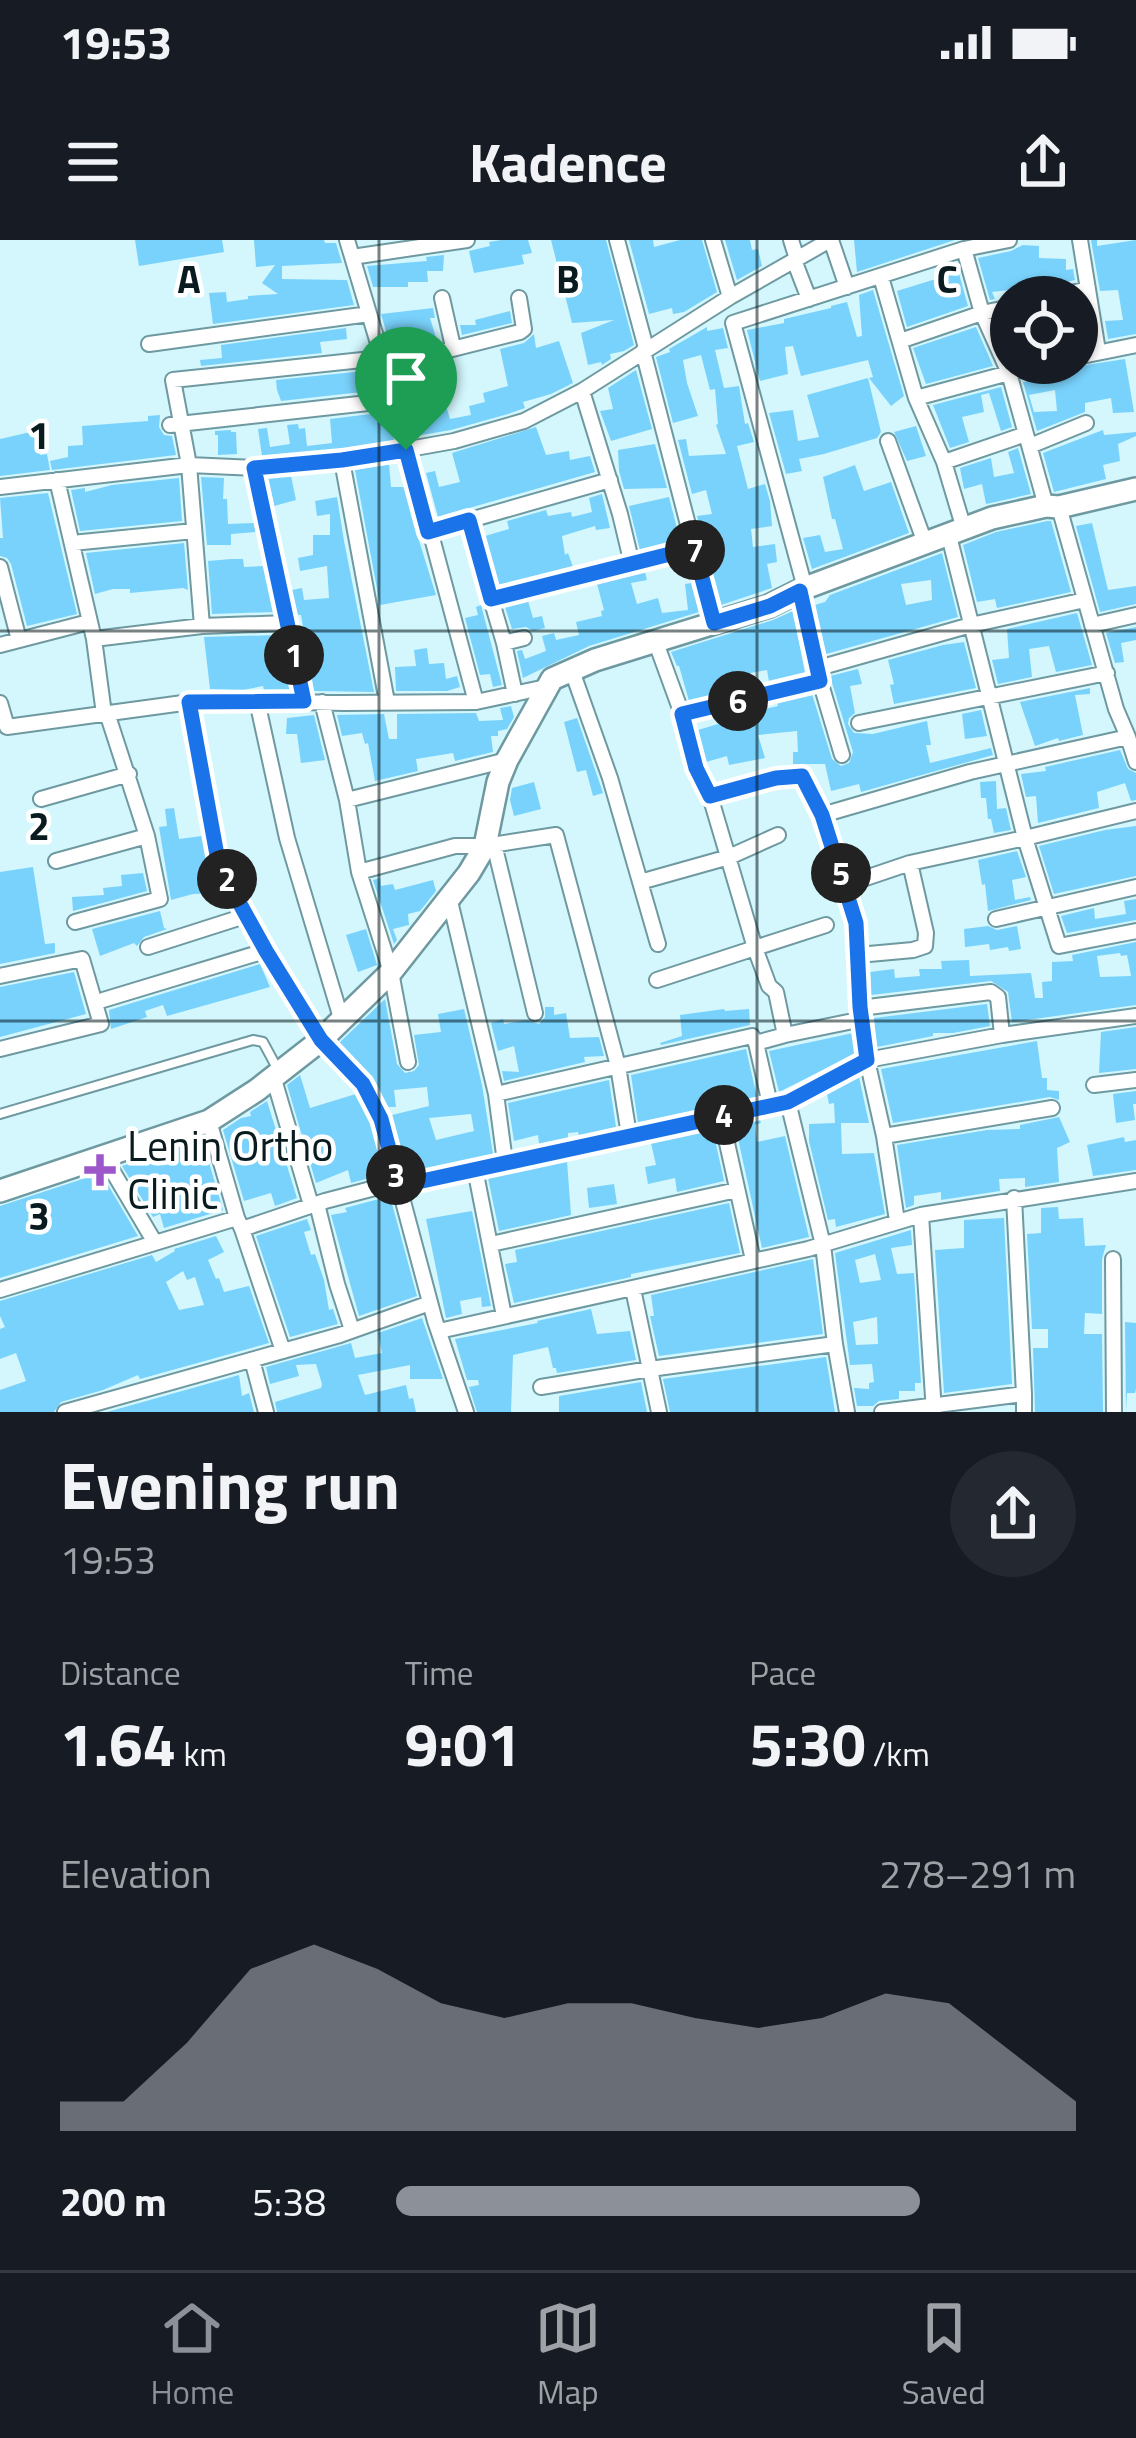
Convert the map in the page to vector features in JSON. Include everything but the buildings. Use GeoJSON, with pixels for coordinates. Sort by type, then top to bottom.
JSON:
{"type":"FeatureCollection","features":[{"type":"Feature","properties":{"kind":"street"},"geometry":{"type":"LineString","coordinates":[[347,240],[476,702]]}},
{"type":"Feature","properties":{"kind":"street"},"geometry":{"type":"LineString","coordinates":[[352,257],[467,240]]}},
{"type":"Feature","properties":{"kind":"street"},"geometry":{"type":"LineString","coordinates":[[617,240],[714,623]]}},
{"type":"Feature","properties":{"kind":"street"},"geometry":{"type":"LineString","coordinates":[[713,240],[730,297]]}},
{"type":"Feature","properties":{"kind":"street"},"geometry":{"type":"LineString","coordinates":[[791,240],[809,299]]}},
{"type":"Feature","properties":{"kind":"street"},"geometry":{"type":"LineString","coordinates":[[0,487],[189,465],[254,468],[342,460],[454,441],[524,421],[582,392],[730,297],[830,240],[847,287]]}},
{"type":"Feature","properties":{"kind":"street"},"geometry":{"type":"LineString","coordinates":[[842,755],[818,675],[803,590],[733,323],[964,249],[1009,240]]}},
{"type":"Feature","properties":{"kind":"street"},"geometry":{"type":"LineString","coordinates":[[1080,240],[1086,276]]}},
{"type":"Feature","properties":{"kind":"street"},"geometry":{"type":"LineString","coordinates":[[964,249],[990,331]]}},
{"type":"Feature","properties":{"kind":"street"},"geometry":{"type":"LineString","coordinates":[[881,277],[916,398],[944,462],[971,625],[1025,838],[1059,946],[1136,931]]}},
{"type":"Feature","properties":{"kind":"street"},"geometry":{"type":"LineString","coordinates":[[442,298],[453,347]]}},
{"type":"Feature","properties":{"kind":"street"},"geometry":{"type":"LineString","coordinates":[[202,626],[189,465],[175,424],[173,380],[383,362],[520,332],[524,328],[519,298]]}},
{"type":"Feature","properties":{"kind":"street"},"geometry":{"type":"LineString","coordinates":[[900,341],[990,311]]}},
{"type":"Feature","properties":{"kind":"street"},"geometry":{"type":"LineString","coordinates":[[149,344],[369,314]]}},
{"type":"Feature","properties":{"kind":"street"},"geometry":{"type":"LineString","coordinates":[[1098,345],[1099,351],[1136,345]]}},
{"type":"Feature","properties":{"kind":"street"},"geometry":{"type":"LineString","coordinates":[[916,398],[990,378]]}},
{"type":"Feature","properties":{"kind":"street"},"geometry":{"type":"LineString","coordinates":[[1012,384],[1136,762]]}},
{"type":"Feature","properties":{"kind":"street"},"geometry":{"type":"LineString","coordinates":[[582,392],[632,564]]}},
{"type":"Feature","properties":{"kind":"street"},"geometry":{"type":"LineString","coordinates":[[175,424],[395,400]]}},
{"type":"Feature","properties":{"kind":"street"},"geometry":{"type":"LineString","coordinates":[[944,462],[1086,423]]}},
{"type":"Feature","properties":{"kind":"street"},"geometry":{"type":"LineString","coordinates":[[888,441],[925,543]]}},
{"type":"Feature","properties":{"kind":"street"},"geometry":{"type":"LineString","coordinates":[[342,460],[387,702]]}},
{"type":"Feature","properties":{"kind":"street"},"geometry":{"type":"LineString","coordinates":[[254,468],[304,701]]}},
{"type":"Feature","properties":{"kind":"street"},"geometry":{"type":"LineString","coordinates":[[57,480],[94,639],[105,713],[129,774],[160,899],[75,922]]}},
{"type":"Feature","properties":{"kind":"street"},"geometry":{"type":"LineString","coordinates":[[428,532],[610,480]]}},
{"type":"Feature","properties":{"kind":"street"},"geometry":{"type":"LineString","coordinates":[[535,1013],[490,845],[498,782],[552,679],[571,668],[770,606],[992,518],[1136,489]]}},
{"type":"Feature","properties":{"kind":"street"},"geometry":{"type":"LineString","coordinates":[[469,520],[515,694]]}},
{"type":"Feature","properties":{"kind":"street"},"geometry":{"type":"LineString","coordinates":[[72,543],[194,531]]}},
{"type":"Feature","properties":{"kind":"street"},"geometry":{"type":"LineString","coordinates":[[491,599],[694,548]]}},
{"type":"Feature","properties":{"kind":"street"},"geometry":{"type":"LineString","coordinates":[[0,567],[20,640]]}},
{"type":"Feature","properties":{"kind":"street"},"geometry":{"type":"LineString","coordinates":[[682,714],[971,625],[1085,600]]}},
{"type":"Feature","properties":{"kind":"street"},"geometry":{"type":"LineString","coordinates":[[1091,625],[1136,615]]}},
{"type":"Feature","properties":{"kind":"street"},"geometry":{"type":"LineString","coordinates":[[0,645],[89,622]]}},
{"type":"Feature","properties":{"kind":"street"},"geometry":{"type":"LineString","coordinates":[[94,639],[202,626],[287,623]]}},
{"type":"Feature","properties":{"kind":"street"},"geometry":{"type":"LineString","coordinates":[[504,643],[524,638]]}},
{"type":"Feature","properties":{"kind":"street"},"geometry":{"type":"LineString","coordinates":[[655,640],[696,768],[710,796],[755,948],[769,986],[776,992],[785,1035]]}},
{"type":"Feature","properties":{"kind":"street"},"geometry":{"type":"LineString","coordinates":[[571,668],[610,778],[658,944]]}},
{"type":"Feature","properties":{"kind":"street"},"geometry":{"type":"LineString","coordinates":[[859,723],[1107,673]]}},
{"type":"Feature","properties":{"kind":"street"},"geometry":{"type":"LineString","coordinates":[[0,703],[7,727],[189,702],[476,702],[546,687]]}},
{"type":"Feature","properties":{"kind":"street"},"geometry":{"type":"LineString","coordinates":[[257,701],[287,838],[341,1018]]}},
{"type":"Feature","properties":{"kind":"street"},"geometry":{"type":"LineString","coordinates":[[189,702],[219,866],[321,1040],[363,1084],[381,1119],[430,1303],[466,1412]]}},
{"type":"Feature","properties":{"kind":"street"},"geometry":{"type":"LineString","coordinates":[[322,702],[347,800],[358,872],[391,973],[408,1062]]}},
{"type":"Feature","properties":{"kind":"street"},"geometry":{"type":"LineString","coordinates":[[1116,709],[1136,704]]}},
{"type":"Feature","properties":{"kind":"street"},"geometry":{"type":"LineString","coordinates":[[822,815],[970,772],[1128,737]]}},
{"type":"Feature","properties":{"kind":"street"},"geometry":{"type":"LineString","coordinates":[[347,800],[508,760]]}},
{"type":"Feature","properties":{"kind":"street"},"geometry":{"type":"LineString","coordinates":[[41,799],[129,774]]}},
{"type":"Feature","properties":{"kind":"street"},"geometry":{"type":"LineString","coordinates":[[710,796],[802,776],[822,815],[856,923],[867,1060],[897,1220]]}},
{"type":"Feature","properties":{"kind":"street"},"geometry":{"type":"LineString","coordinates":[[845,885],[910,862],[1136,811]]}},
{"type":"Feature","properties":{"kind":"street"},"geometry":{"type":"LineString","coordinates":[[358,872],[455,846],[556,835],[618,1066],[629,1135]]}},
{"type":"Feature","properties":{"kind":"street"},"geometry":{"type":"LineString","coordinates":[[640,882],[729,857],[778,835]]}},
{"type":"Feature","properties":{"kind":"street"},"geometry":{"type":"LineString","coordinates":[[56,861],[147,836]]}},
{"type":"Feature","properties":{"kind":"street"},"geometry":{"type":"LineString","coordinates":[[0,1191],[209,1121],[243,1100],[321,1040],[391,973],[490,845]]}},
{"type":"Feature","properties":{"kind":"street"},"geometry":{"type":"LineString","coordinates":[[857,955],[925,946],[910,862]]}},
{"type":"Feature","properties":{"kind":"street"},"geometry":{"type":"LineString","coordinates":[[996,919],[1136,887]]}},
{"type":"Feature","properties":{"kind":"street"},"geometry":{"type":"LineString","coordinates":[[450,901],[496,1094],[506,1162]]}},
{"type":"Feature","properties":{"kind":"street"},"geometry":{"type":"LineString","coordinates":[[148,947],[248,915]]}},
{"type":"Feature","properties":{"kind":"street"},"geometry":{"type":"LineString","coordinates":[[657,980],[826,926]]}},
{"type":"Feature","properties":{"kind":"street"},"geometry":{"type":"LineString","coordinates":[[103,1000],[266,951]]}},
{"type":"Feature","properties":{"kind":"street"},"geometry":{"type":"LineString","coordinates":[[0,976],[82,959],[101,1024],[0,1049]]}},
{"type":"Feature","properties":{"kind":"street"},"geometry":{"type":"LineString","coordinates":[[756,1043],[861,1013],[991,992],[998,997],[1001,1035]]}},
{"type":"Feature","properties":{"kind":"street"},"geometry":{"type":"LineString","coordinates":[[0,1290],[154,1241],[788,1102],[867,1060],[1136,1016]]}},
{"type":"Feature","properties":{"kind":"street"},"geometry":{"type":"LineString","coordinates":[[496,1094],[752,1036],[770,1104]]}},
{"type":"Feature","properties":{"kind":"street"},"geometry":{"type":"LineString","coordinates":[[276,1074],[352,1330]]}},
{"type":"Feature","properties":{"kind":"street"},"geometry":{"type":"LineString","coordinates":[[1094,1085],[1136,1079]]}},
{"type":"Feature","properties":{"kind":"street"},"geometry":{"type":"LineString","coordinates":[[788,1102],[823,1245],[847,1412]]}},
{"type":"Feature","properties":{"kind":"street"},"geometry":{"type":"LineString","coordinates":[[884,1136],[1052,1108]]}},
{"type":"Feature","properties":{"kind":"street"},"geometry":{"type":"LineString","coordinates":[[721,1116],[753,1260]]}},
{"type":"Feature","properties":{"kind":"street"},"geometry":{"type":"LineString","coordinates":[[209,1121],[283,1351]]}},
{"type":"Feature","properties":{"kind":"street"},"geometry":{"type":"LineString","coordinates":[[103,1155],[154,1241]]}},
{"type":"Feature","properties":{"kind":"street"},"geometry":{"type":"LineString","coordinates":[[475,1169],[504,1316]]}},
{"type":"Feature","properties":{"kind":"street"},"geometry":{"type":"LineString","coordinates":[[439,1331],[823,1245],[897,1220],[1136,1180]]}},
{"type":"Feature","properties":{"kind":"street"},"geometry":{"type":"LineString","coordinates":[[491,1244],[737,1190]]}},
{"type":"Feature","properties":{"kind":"street"},"geometry":{"type":"LineString","coordinates":[[1014,1198],[1024,1412]]}},
{"type":"Feature","properties":{"kind":"street"},"geometry":{"type":"LineString","coordinates":[[921,1215],[933,1408]]}},
{"type":"Feature","properties":{"kind":"street"},"geometry":{"type":"LineString","coordinates":[[1113,1259],[1114,1412]]}},
{"type":"Feature","properties":{"kind":"street"},"geometry":{"type":"LineString","coordinates":[[633,1289],[659,1412]]}},
{"type":"Feature","properties":{"kind":"street"},"geometry":{"type":"LineString","coordinates":[[64,1412],[283,1351],[430,1303]]}},
{"type":"Feature","properties":{"kind":"street"},"geometry":{"type":"LineString","coordinates":[[541,1387],[835,1344]]}},
{"type":"Feature","properties":{"kind":"street"},"geometry":{"type":"LineString","coordinates":[[252,1360],[266,1412]]}},
{"type":"Feature","properties":{"kind":"street"},"geometry":{"type":"LineString","coordinates":[[882,1412],[1024,1394]]}},
{"type":"Feature","properties":{"kind":"lane"},"geometry":{"type":"LineString","coordinates":[[0,1114],[256,1039],[263,1042],[276,1074]]}},
{"type":"Feature","properties":{"kind":"place","name":"Lenin Ortho Clinic"},"geometry":{"type":"Point","coordinates":[100,1170]}},
{"type":"Feature","properties":{"kind":"route"},"geometry":{"type":"LineString","coordinates":[[406,450],[428,532],[469,520],[491,599],[694,548],[714,623],[800,591],[820,681],[682,714],[696,768],[710,796],[802,776],[822,815],[856,923],[867,1060],[788,1102],[399,1186],[381,1119],[363,1084],[321,1040],[219,866],[189,702],[304,701],[254,468],[406,450]]}}]}
